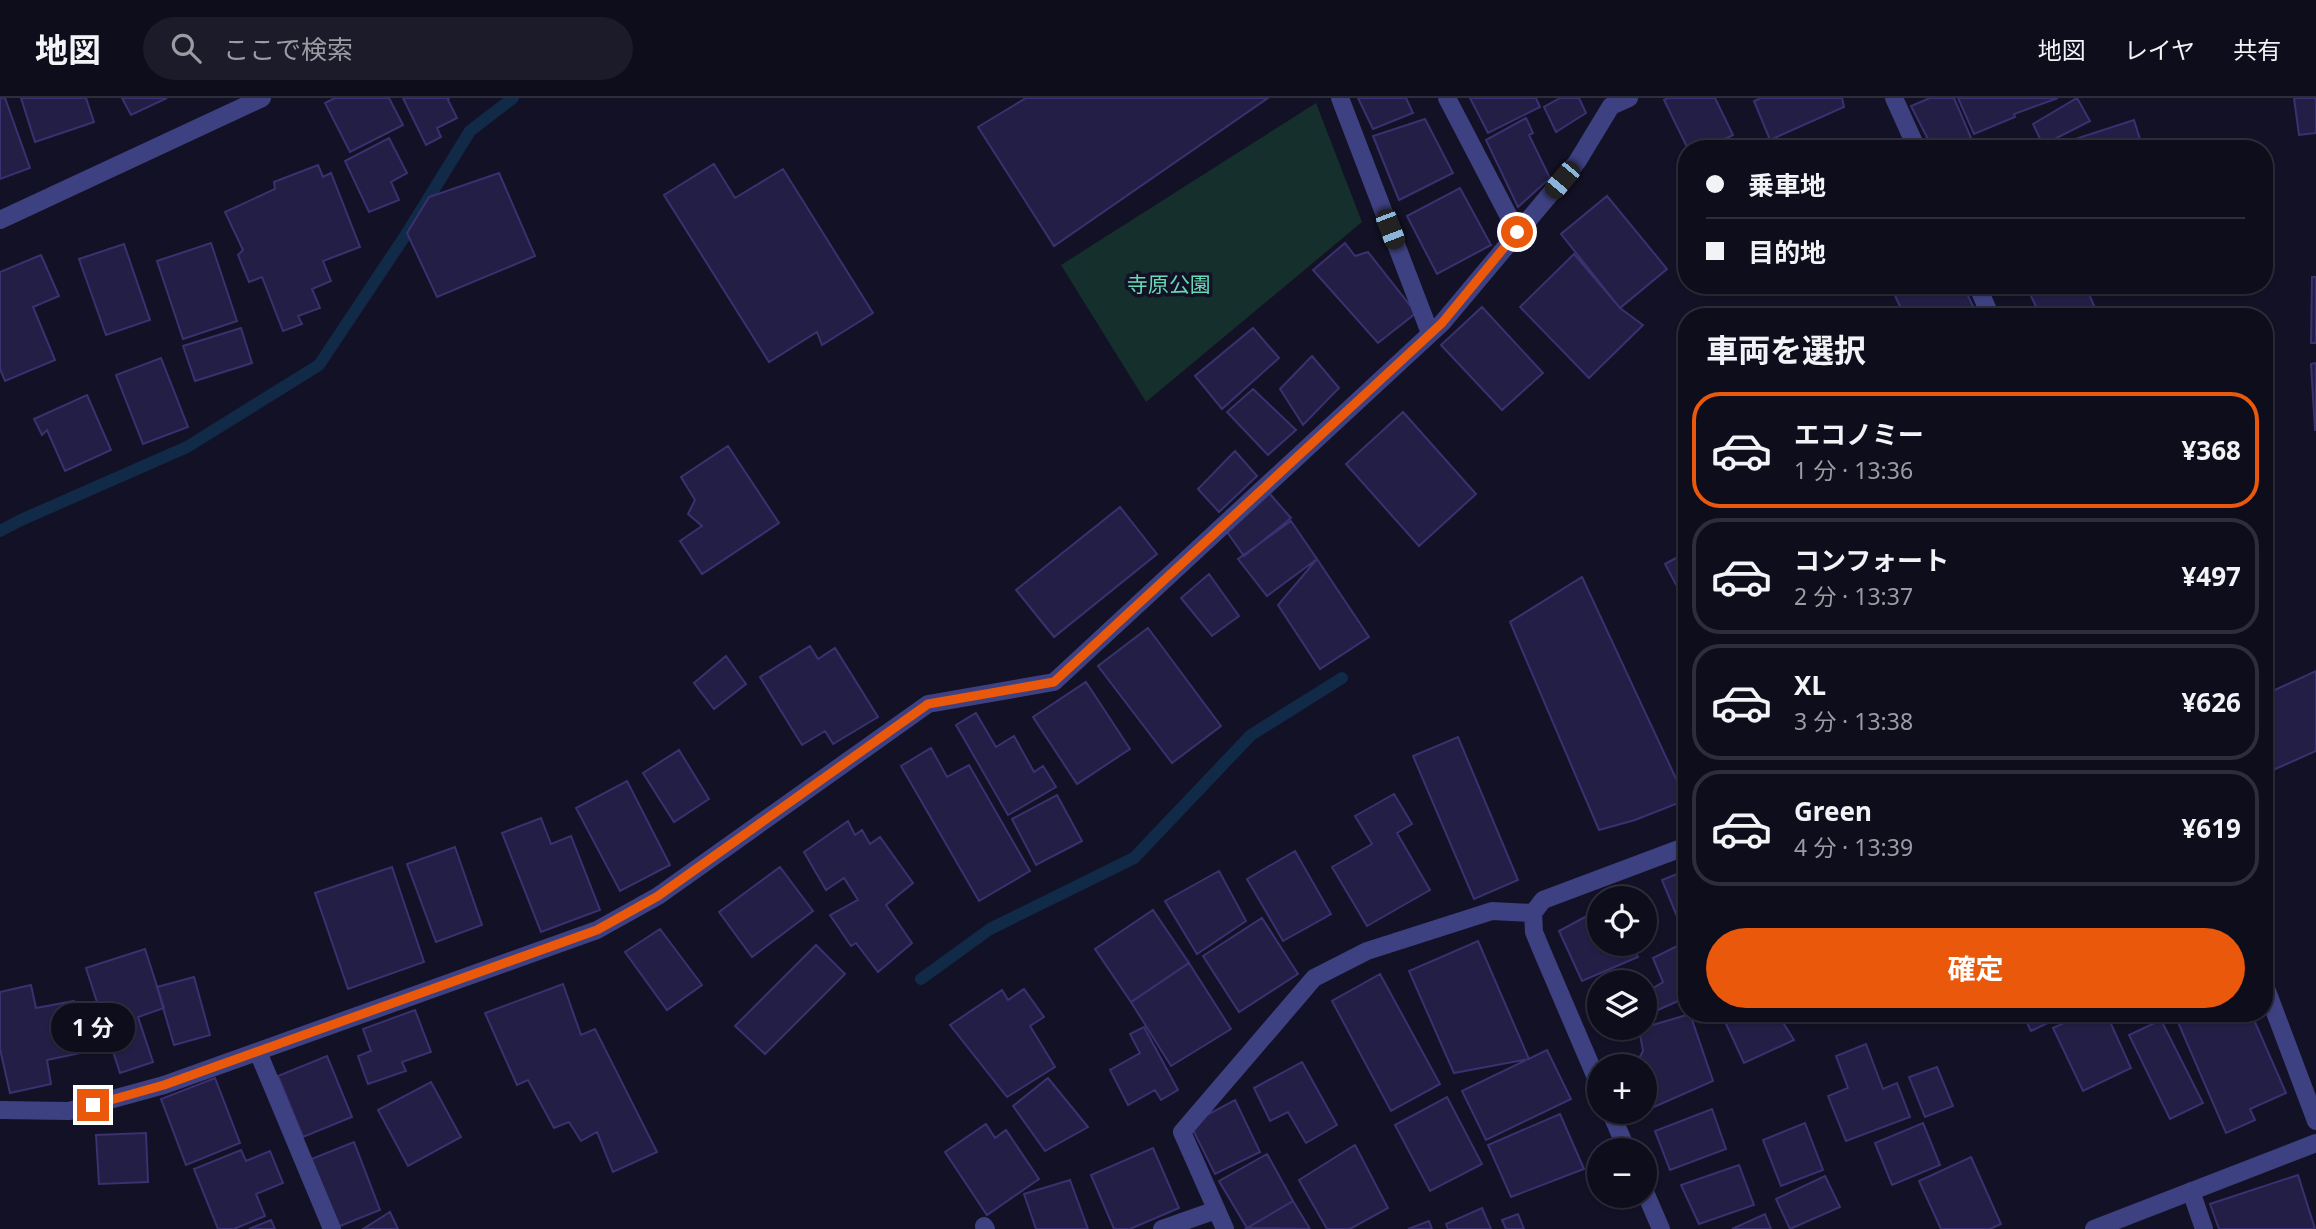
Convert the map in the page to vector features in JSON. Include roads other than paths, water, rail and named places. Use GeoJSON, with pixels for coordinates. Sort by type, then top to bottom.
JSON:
{"type":"FeatureCollection","features":[{"type":"Feature","properties":{"kind":"street"},"geometry":{"type":"LineString","coordinates":[[0,220],[262,98]]}},
{"type":"Feature","properties":{"kind":"street"},"geometry":{"type":"LineString","coordinates":[[1340,98],[1430,333]]}},
{"type":"Feature","properties":{"kind":"street"},"geometry":{"type":"LineString","coordinates":[[1447,98],[1517,232]]}},
{"type":"Feature","properties":{"kind":"street"},"geometry":{"type":"LineString","coordinates":[[0,1110],[69,1111],[164,1085],[597,930],[658,896],[928,704],[1054,682],[1442,323],[1577,162],[1611,107],[1629,98]]}},
{"type":"Feature","properties":{"kind":"street"},"geometry":{"type":"LineString","coordinates":[[1894,98],[1913,140]]}},
{"type":"Feature","properties":{"kind":"street"},"geometry":{"type":"LineString","coordinates":[[1587,1057],[1534,932],[1533,914],[1543,900],[1678,849]]}},
{"type":"Feature","properties":{"kind":"street"},"geometry":{"type":"LineString","coordinates":[[1225,1229],[1182,1132],[1314,978],[1367,950],[1492,911],[1533,914]]}},
{"type":"Feature","properties":{"kind":"street"},"geometry":{"type":"LineString","coordinates":[[2273,1007],[2316,1121]]}},
{"type":"Feature","properties":{"kind":"street"},"geometry":{"type":"LineString","coordinates":[[258,1052],[332,1229]]}},
{"type":"Feature","properties":{"kind":"street"},"geometry":{"type":"LineString","coordinates":[[2094,1229],[2316,1143]]}},
{"type":"Feature","properties":{"kind":"street"},"geometry":{"type":"LineString","coordinates":[[2191,1191],[2204,1229]]}},
{"type":"Feature","properties":{"kind":"street"},"geometry":{"type":"LineString","coordinates":[[1652,1208],[1661,1229]]}},
{"type":"Feature","properties":{"kind":"street"},"geometry":{"type":"LineString","coordinates":[[1162,1229],[1216,1210]]}},
{"type":"Feature","properties":{"kind":"waterway"},"geometry":{"type":"LineString","coordinates":[[0,531],[187,447],[319,365],[407,233],[470,131],[513,98]]}},
{"type":"Feature","properties":{"kind":"waterway"},"geometry":{"type":"LineString","coordinates":[[921,979],[990,929],[1134,858],[1251,735],[1342,678]]}},
{"type":"Feature","properties":{"kind":"park label","name":"寺原公園"},"geometry":{"type":"Point","coordinates":[1169,285]}}]}
